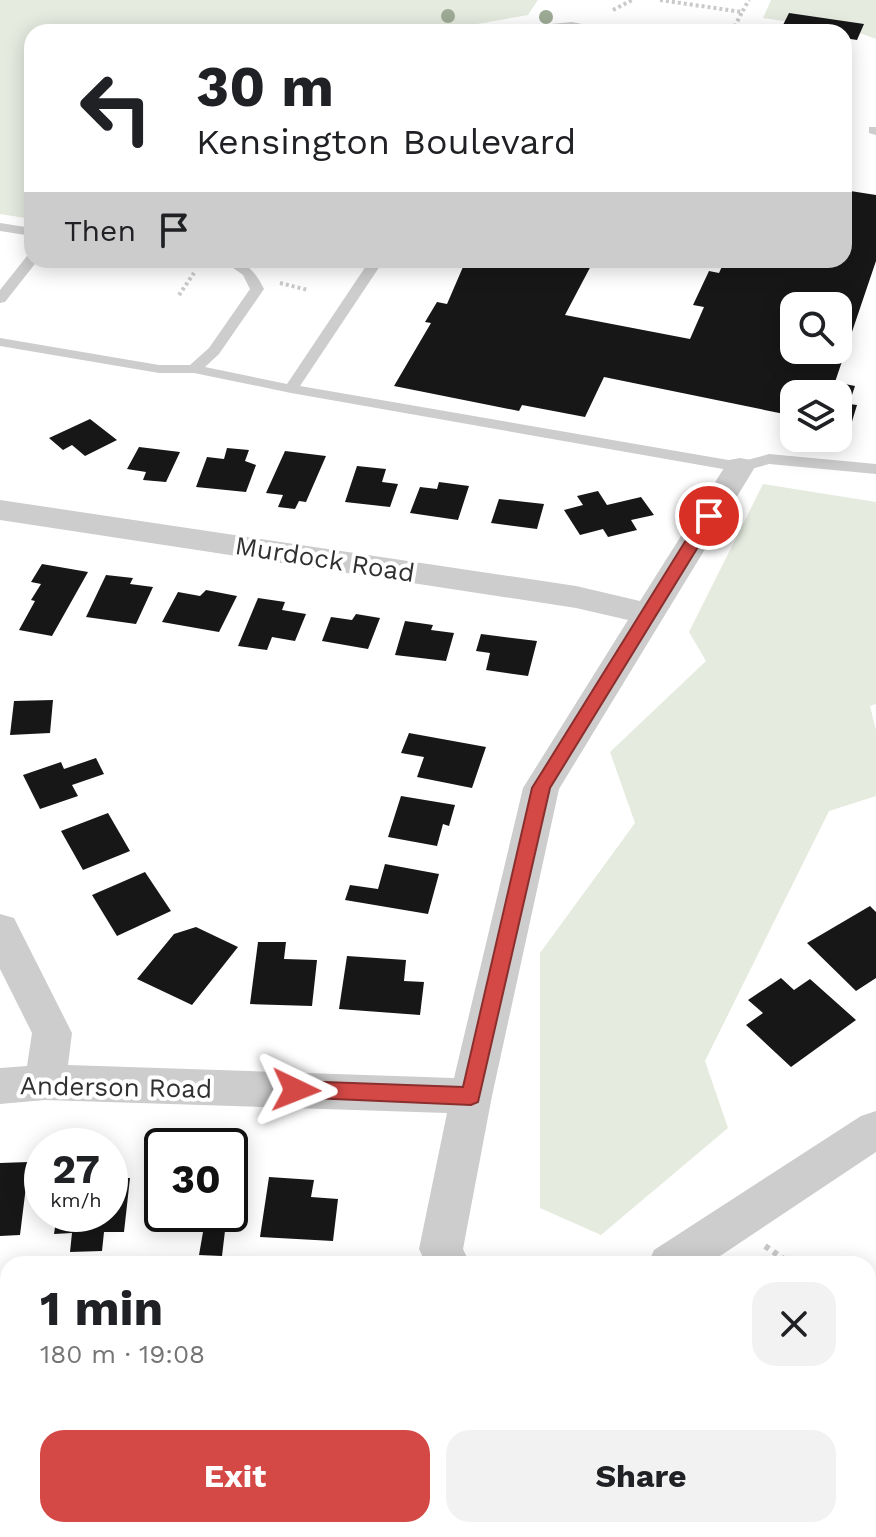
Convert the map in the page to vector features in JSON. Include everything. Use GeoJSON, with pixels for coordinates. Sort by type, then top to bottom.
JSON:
{"type":"FeatureCollection","features":[{"type":"Feature","properties":{"kind":"street"},"geometry":{"type":"LineString","coordinates":[[444,1256],[441,1249],[471,1096],[541,788],[740,467]]}},
{"type":"Feature","properties":{"kind":"street","name":"Murdock Road"},"geometry":{"type":"LineString","coordinates":[[0,510],[576,597],[649,614]]}},
{"type":"Feature","properties":{"kind":"street"},"geometry":{"type":"LineString","coordinates":[[0,929],[52,1033],[45,1082]]}},
{"type":"Feature","properties":{"kind":"street","name":"Anderson Road"},"geometry":{"type":"LineString","coordinates":[[0,1086],[45,1082],[471,1096]]}},
{"type":"Feature","properties":{"kind":"street"},"geometry":{"type":"LineString","coordinates":[[682,1256],[876,1129]]}},
{"type":"Feature","properties":{"kind":"lane"},"geometry":{"type":"LineString","coordinates":[[0,227],[24,231]]}},
{"type":"Feature","properties":{"kind":"lane"},"geometry":{"type":"LineString","coordinates":[[0,299],[25,268]]}},
{"type":"Feature","properties":{"kind":"lane"},"geometry":{"type":"LineString","coordinates":[[194,369],[214,351],[257,289],[249,273],[241,268]]}},
{"type":"Feature","properties":{"kind":"lane"},"geometry":{"type":"LineString","coordinates":[[291,389],[372,268]]}},
{"type":"Feature","properties":{"kind":"lane"},"geometry":{"type":"LineString","coordinates":[[0,342],[159,369],[194,369],[291,389],[740,467],[769,459],[876,469]]}},
{"type":"Feature","properties":{"kind":"path"},"geometry":{"type":"LineString","coordinates":[[660,0],[742,12]]}},
{"type":"Feature","properties":{"kind":"path"},"geometry":{"type":"LineString","coordinates":[[736,24],[749,0]]}},
{"type":"Feature","properties":{"kind":"path"},"geometry":{"type":"LineString","coordinates":[[179,295],[194,273]]}},
{"type":"Feature","properties":{"kind":"path"},"geometry":{"type":"LineString","coordinates":[[280,283],[308,290]]}},
{"type":"Feature","properties":{"kind":"path"},"geometry":{"type":"LineString","coordinates":[[764,1245],[780,1256]]}},
{"type":"Feature","properties":{"kind":"shaded area"},"geometry":{"type":"Polygon","coordinates":[[[0,0],[538,0],[528,15],[477,24],[24,24],[24,218],[0,214],[0,0]]]}},
{"type":"Feature","properties":{"kind":"shaded area"},"geometry":{"type":"Polygon","coordinates":[[[771,0],[876,0],[876,39],[852,31],[852,24],[803,24],[763,18],[771,0]]]}},
{"type":"Feature","properties":{"kind":"shaded area"},"geometry":{"type":"Polygon","coordinates":[[[763,484],[876,502],[876,704],[870,706],[876,730],[876,796],[829,811],[705,1061],[728,1128],[601,1235],[540,1208],[540,953],[635,823],[610,752],[706,661],[689,632],[763,484]]]}},
{"type":"Feature","properties":{"kind":"building"},"geometry":{"type":"Polygon","coordinates":[[[789,13],[864,24],[857,40],[852,39],[852,24],[784,24],[789,13]]]}},
{"type":"Feature","properties":{"kind":"building"},"geometry":{"type":"Polygon","coordinates":[[[852,191],[876,195],[876,261],[852,332],[852,292],[780,292],[780,364],[841,364],[836,380],[780,380],[780,413],[604,377],[585,417],[522,405],[519,411],[394,386],[431,323],[425,322],[437,302],[447,304],[463,268],[590,268],[565,315],[690,339],[704,307],[693,305],[709,271],[719,273],[721,268],[852,268],[852,191]]]}},
{"type":"Feature","properties":{"kind":"building"},"geometry":{"type":"Polygon","coordinates":[[[852,404],[857,405],[852,421],[852,404]]]}},
{"type":"Feature","properties":{"kind":"building"},"geometry":{"type":"Polygon","coordinates":[[[90,419],[117,440],[85,456],[72,445],[63,450],[49,438],[90,419]]]}},
{"type":"Feature","properties":{"kind":"building"},"geometry":{"type":"Polygon","coordinates":[[[139,447],[180,452],[166,482],[143,480],[146,472],[127,469],[139,447]]]}},
{"type":"Feature","properties":{"kind":"building"},"geometry":{"type":"Polygon","coordinates":[[[227,448],[249,450],[245,461],[256,465],[246,492],[196,487],[207,457],[224,459],[227,448]]]}},
{"type":"Feature","properties":{"kind":"building"},"geometry":{"type":"Polygon","coordinates":[[[285,451],[326,456],[306,502],[299,501],[295,509],[278,507],[283,495],[266,493],[285,451]]]}},
{"type":"Feature","properties":{"kind":"building"},"geometry":{"type":"Polygon","coordinates":[[[357,466],[386,469],[382,482],[398,484],[390,507],[345,502],[357,466]]]}},
{"type":"Feature","properties":{"kind":"building"},"geometry":{"type":"Polygon","coordinates":[[[439,482],[469,486],[458,520],[410,513],[420,487],[437,489],[439,482]]]}},
{"type":"Feature","properties":{"kind":"building"},"geometry":{"type":"Polygon","coordinates":[[[598,491],[607,505],[641,497],[654,515],[631,520],[637,530],[608,537],[603,529],[580,535],[564,510],[583,505],[577,496],[598,491]]]}},
{"type":"Feature","properties":{"kind":"building"},"geometry":{"type":"Polygon","coordinates":[[[499,499],[544,504],[537,529],[491,523],[499,499]]]}},
{"type":"Feature","properties":{"kind":"building"},"geometry":{"type":"Polygon","coordinates":[[[42,564],[88,572],[52,636],[19,630],[41,584],[31,582],[42,564]]]}},
{"type":"Feature","properties":{"kind":"building"},"geometry":{"type":"Polygon","coordinates":[[[106,575],[133,578],[130,584],[153,587],[136,624],[86,617],[106,575]]]}},
{"type":"Feature","properties":{"kind":"building"},"geometry":{"type":"Polygon","coordinates":[[[206,590],[237,596],[219,632],[162,622],[178,592],[200,596],[206,590]]]}},
{"type":"Feature","properties":{"kind":"building"},"geometry":{"type":"Polygon","coordinates":[[[258,598],[285,602],[282,610],[306,614],[295,641],[272,637],[267,650],[238,646],[258,598]]]}},
{"type":"Feature","properties":{"kind":"building"},"geometry":{"type":"Polygon","coordinates":[[[356,614],[380,618],[368,649],[322,641],[331,617],[352,620],[356,614]]]}},
{"type":"Feature","properties":{"kind":"building"},"geometry":{"type":"Polygon","coordinates":[[[405,621],[433,625],[431,630],[454,633],[446,661],[395,655],[405,621]]]}},
{"type":"Feature","properties":{"kind":"building"},"geometry":{"type":"Polygon","coordinates":[[[481,634],[537,641],[528,676],[486,670],[490,653],[476,651],[481,634]]]}},
{"type":"Feature","properties":{"kind":"building"},"geometry":{"type":"Polygon","coordinates":[[[53,700],[50,733],[10,735],[14,701],[53,700]]]}},
{"type":"Feature","properties":{"kind":"building"},"geometry":{"type":"Polygon","coordinates":[[[409,733],[486,747],[472,788],[417,777],[424,757],[401,753],[409,733]]]}},
{"type":"Feature","properties":{"kind":"building"},"geometry":{"type":"Polygon","coordinates":[[[96,758],[104,774],[72,785],[78,796],[40,809],[23,775],[61,762],[64,769],[96,758]]]}},
{"type":"Feature","properties":{"kind":"building"},"geometry":{"type":"Polygon","coordinates":[[[401,796],[455,805],[449,826],[443,824],[437,846],[388,837],[401,796]]]}},
{"type":"Feature","properties":{"kind":"building"},"geometry":{"type":"Polygon","coordinates":[[[108,813],[130,851],[83,870],[61,831],[108,813]]]}},
{"type":"Feature","properties":{"kind":"building"},"geometry":{"type":"Polygon","coordinates":[[[385,864],[439,874],[428,914],[345,900],[350,885],[378,889],[385,864]]]}},
{"type":"Feature","properties":{"kind":"building"},"geometry":{"type":"Polygon","coordinates":[[[145,872],[171,911],[117,936],[92,895],[145,872]]]}},
{"type":"Feature","properties":{"kind":"building"},"geometry":{"type":"Polygon","coordinates":[[[870,906],[876,912],[876,978],[856,991],[807,943],[870,906]]]}},
{"type":"Feature","properties":{"kind":"building"},"geometry":{"type":"Polygon","coordinates":[[[196,927],[238,947],[192,1005],[137,979],[174,934],[196,927]]]}},
{"type":"Feature","properties":{"kind":"building"},"geometry":{"type":"Polygon","coordinates":[[[258,942],[286,942],[284,959],[317,960],[312,1006],[250,1004],[258,942]]]}},
{"type":"Feature","properties":{"kind":"building"},"geometry":{"type":"Polygon","coordinates":[[[347,956],[406,960],[404,981],[424,982],[420,1015],[339,1009],[347,956]]]}},
{"type":"Feature","properties":{"kind":"building"},"geometry":{"type":"Polygon","coordinates":[[[781,978],[794,990],[810,979],[856,1020],[791,1067],[746,1025],[763,1013],[748,1000],[781,978]]]}},
{"type":"Feature","properties":{"kind":"building"},"geometry":{"type":"Polygon","coordinates":[[[24,1162],[20,1235],[0,1236],[0,1163],[24,1162]]]}},
{"type":"Feature","properties":{"kind":"building"},"geometry":{"type":"Polygon","coordinates":[[[269,1177],[314,1180],[311,1197],[338,1199],[333,1241],[260,1237],[269,1177]]]}},
{"type":"Feature","properties":{"kind":"building"},"geometry":{"type":"Polygon","coordinates":[[[54,1232],[104,1232],[102,1251],[70,1252],[72,1233],[54,1232]]]}},
{"type":"Feature","properties":{"kind":"building"},"geometry":{"type":"Polygon","coordinates":[[[203,1232],[225,1232],[222,1256],[199,1255],[203,1232]]]}},
{"type":"Feature","properties":{"kind":"route"},"geometry":{"type":"LineString","coordinates":[[296,1090],[471,1096],[541,788],[709,516]]}}]}
